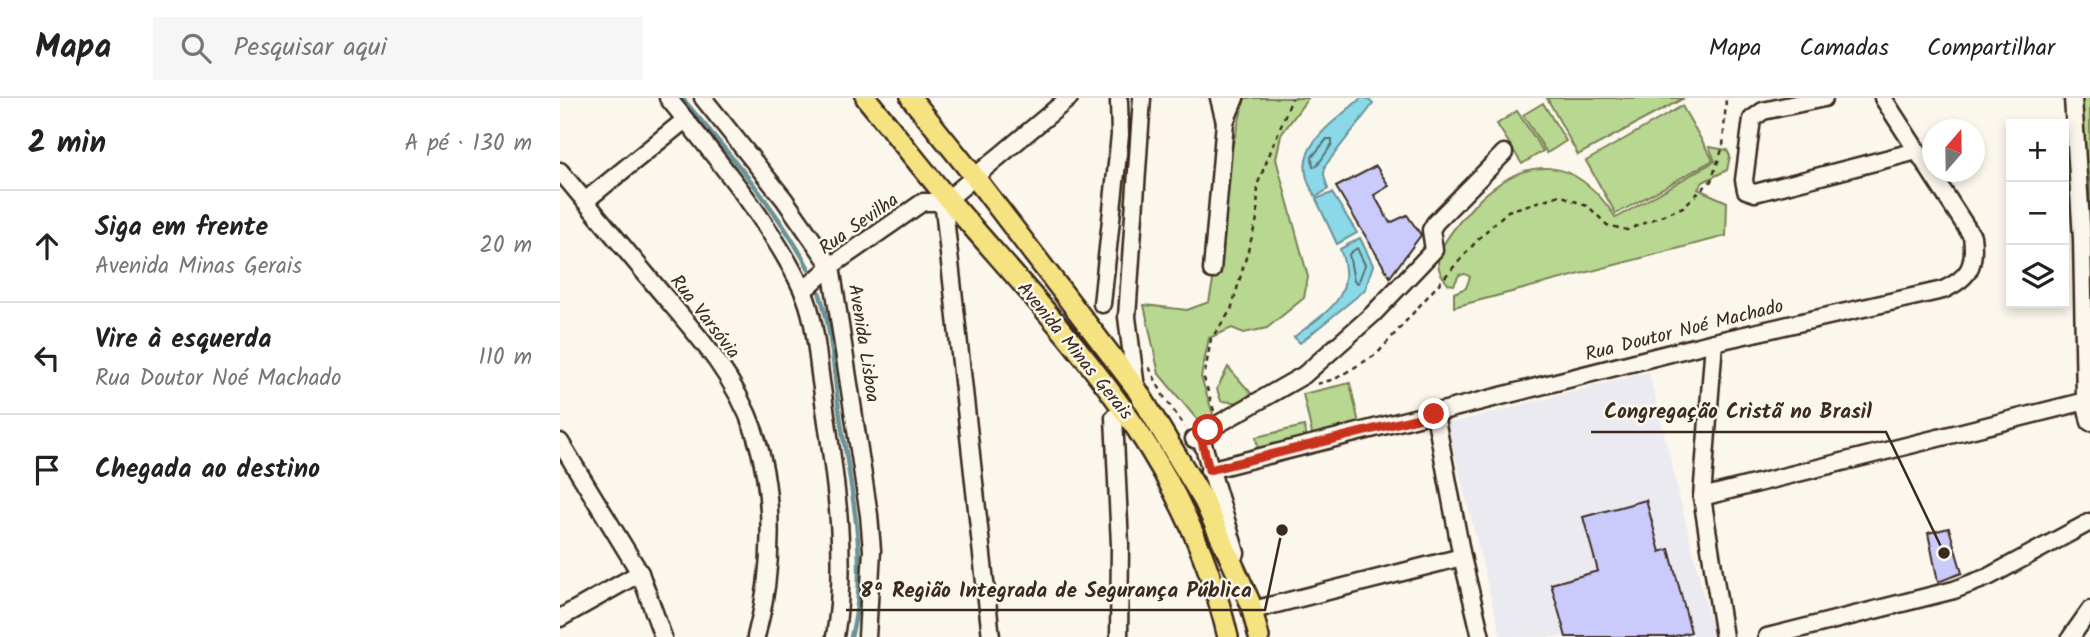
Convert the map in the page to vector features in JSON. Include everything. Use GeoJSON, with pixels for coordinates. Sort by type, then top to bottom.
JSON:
{"type":"FeatureCollection","features":[{"type":"Feature","properties":{"kind":"main road","name":"Avenida Minas Gerais"},"geometry":{"type":"LineString","coordinates":[[866,98],[944,202],[1062,328],[1114,394],[1156,455],[1199,545],[1219,595],[1228,637]]}},
{"type":"Feature","properties":{"kind":"main road","name":"Avenida Minas Gerais"},"geometry":{"type":"LineString","coordinates":[[911,98],[1136,388],[1204,501],[1252,606],[1259,637]]}},
{"type":"Feature","properties":{"kind":"street"},"geometry":{"type":"LineString","coordinates":[[668,98],[757,214],[803,291],[815,337],[837,492],[842,580],[835,637]]}},
{"type":"Feature","properties":{"kind":"street","name":"Avenida Lisboa"},"geometry":{"type":"LineString","coordinates":[[703,98],[784,199],[831,266],[869,515],[872,550],[867,637]]}},
{"type":"Feature","properties":{"kind":"street","name":"Rua Sevilha"},"geometry":{"type":"LineString","coordinates":[[803,291],[831,266],[923,202],[944,202],[1069,98]]}},
{"type":"Feature","properties":{"kind":"street"},"geometry":{"type":"LineString","coordinates":[[1212,270],[1225,122],[1219,98]]}},
{"type":"Feature","properties":{"kind":"street"},"geometry":{"type":"LineString","coordinates":[[1225,122],[1236,98]]}},
{"type":"Feature","properties":{"kind":"street"},"geometry":{"type":"LineString","coordinates":[[1824,98],[1763,111],[1752,119],[1744,187],[1755,194],[1917,151]]}},
{"type":"Feature","properties":{"kind":"street","name":"Rua Doutor Noé Machado"},"geometry":{"type":"LineString","coordinates":[[1209,470],[1714,342],[1943,290],[1969,274],[1974,251],[1972,236],[1883,98]]}},
{"type":"Feature","properties":{"kind":"street"},"geometry":{"type":"LineString","coordinates":[[2073,98],[2086,246],[2087,399],[2090,422]]}},
{"type":"Feature","properties":{"kind":"street"},"geometry":{"type":"LineString","coordinates":[[1102,304],[1120,135],[1117,100],[1142,99],[1127,317],[1136,388]]}},
{"type":"Feature","properties":{"kind":"street"},"geometry":{"type":"LineString","coordinates":[[585,201],[685,120]]}},
{"type":"Feature","properties":{"kind":"street"},"geometry":{"type":"LineString","coordinates":[[1206,433],[1293,382],[1373,314],[1430,256],[1434,250],[1431,230],[1435,223],[1504,153]]}},
{"type":"Feature","properties":{"kind":"street","name":"Rua Varsóvia"},"geometry":{"type":"LineString","coordinates":[[560,171],[712,352],[736,392],[754,431],[768,509],[767,580],[756,637]]}},
{"type":"Feature","properties":{"kind":"street"},"geometry":{"type":"LineString","coordinates":[[944,202],[992,637]]}},
{"type":"Feature","properties":{"kind":"street"},"geometry":{"type":"LineString","coordinates":[[1714,342],[1702,497],[1724,637]]}},
{"type":"Feature","properties":{"kind":"street"},"geometry":{"type":"LineString","coordinates":[[1702,497],[2087,399]]}},
{"type":"Feature","properties":{"kind":"street"},"geometry":{"type":"LineString","coordinates":[[1434,414],[1462,557],[1482,637]]}},
{"type":"Feature","properties":{"kind":"street"},"geometry":{"type":"LineString","coordinates":[[1114,417],[1120,545],[1119,637]]}},
{"type":"Feature","properties":{"kind":"street","name":"Avenida Minas Gerais"},"geometry":{"type":"LineString","coordinates":[[1206,433],[1209,470],[1252,606]]}},
{"type":"Feature","properties":{"kind":"street"},"geometry":{"type":"LineString","coordinates":[[560,442],[639,573],[663,637]]}},
{"type":"Feature","properties":{"kind":"street"},"geometry":{"type":"LineString","coordinates":[[1767,637],[1954,590],[1988,577],[2090,522]]}},
{"type":"Feature","properties":{"kind":"street"},"geometry":{"type":"LineString","coordinates":[[1252,606],[1462,557]]}},
{"type":"Feature","properties":{"kind":"street"},"geometry":{"type":"LineString","coordinates":[[560,618],[639,573]]}},
{"type":"Feature","properties":{"kind":"street"},"geometry":{"type":"LineString","coordinates":[[2071,637],[2090,610]]}},
{"type":"Feature","properties":{"kind":"path"},"geometry":{"type":"LineString","coordinates":[[1206,433],[1204,378],[1211,339],[1231,310],[1256,219],[1258,183],[1292,98]]}},
{"type":"Feature","properties":{"kind":"path"},"geometry":{"type":"LineString","coordinates":[[1293,382],[1316,384],[1335,379],[1377,354],[1482,235],[1508,211],[1560,195],[1590,207],[1607,225],[1627,230],[1683,207],[1711,181],[1723,147],[1726,98]]}},
{"type":"Feature","properties":{"kind":"path"},"geometry":{"type":"LineString","coordinates":[[1149,365],[1164,397],[1206,433]]}},
{"type":"Feature","properties":{"kind":"shaded area"},"geometry":{"type":"Polygon","coordinates":[[[1649,372],[1714,637],[1501,637],[1447,424],[1649,372]]]}},
{"type":"Feature","properties":{"kind":"green space"},"geometry":{"type":"Polygon","coordinates":[[[1245,98],[1308,98],[1281,135],[1276,159],[1308,277],[1304,298],[1267,328],[1244,333],[1232,328],[1209,338],[1201,377],[1213,414],[1205,429],[1159,374],[1144,305],[1187,310],[1209,302],[1225,218],[1227,166],[1245,98]]]}},
{"type":"Feature","properties":{"kind":"green space"},"geometry":{"type":"Polygon","coordinates":[[[1547,98],[1684,98],[1578,155],[1547,98]]]}},
{"type":"Feature","properties":{"kind":"green space"},"geometry":{"type":"Polygon","coordinates":[[[2073,98],[2090,98],[2090,246],[2073,98]]]}},
{"type":"Feature","properties":{"kind":"green space"},"geometry":{"type":"Polygon","coordinates":[[[1543,103],[1566,141],[1547,153],[1523,115],[1543,103]]]}},
{"type":"Feature","properties":{"kind":"green space"},"geometry":{"type":"Polygon","coordinates":[[[1682,106],[1713,160],[1616,214],[1586,161],[1682,106]]]}},
{"type":"Feature","properties":{"kind":"green space"},"geometry":{"type":"Polygon","coordinates":[[[1517,111],[1543,151],[1522,164],[1497,124],[1517,111]]]}},
{"type":"Feature","properties":{"kind":"green space"},"geometry":{"type":"Polygon","coordinates":[[[1709,147],[1727,150],[1730,156],[1727,170],[1703,182],[1698,189],[1727,202],[1726,236],[1454,307],[1454,293],[1466,288],[1470,277],[1459,275],[1454,285],[1448,284],[1440,271],[1439,255],[1445,242],[1476,203],[1514,175],[1532,169],[1550,168],[1567,172],[1584,182],[1600,197],[1616,218],[1715,161],[1709,147]]]}},
{"type":"Feature","properties":{"kind":"green space"},"geometry":{"type":"Polygon","coordinates":[[[1228,367],[1251,393],[1243,403],[1221,401],[1217,389],[1228,367]]]}},
{"type":"Feature","properties":{"kind":"green space"},"geometry":{"type":"Polygon","coordinates":[[[1350,383],[1360,428],[1313,438],[1303,394],[1350,383]]]}},
{"type":"Feature","properties":{"kind":"green space"},"geometry":{"type":"Polygon","coordinates":[[[1304,426],[1307,439],[1258,450],[1256,437],[1304,426]]]}},
{"type":"Feature","properties":{"kind":"water"},"geometry":{"type":"Polygon","coordinates":[[[1361,98],[1367,98],[1373,104],[1325,166],[1324,175],[1328,189],[1316,197],[1305,166],[1308,152],[1325,129],[1361,98]]]}},
{"type":"Feature","properties":{"kind":"water"},"geometry":{"type":"Polygon","coordinates":[[[1332,193],[1357,233],[1337,244],[1316,199],[1332,193]]]}},
{"type":"Feature","properties":{"kind":"water"},"geometry":{"type":"Polygon","coordinates":[[[1360,238],[1373,265],[1365,290],[1300,343],[1294,337],[1328,310],[1342,291],[1345,265],[1340,249],[1360,238]]]}},
{"type":"Feature","properties":{"kind":"building"},"geometry":{"type":"Polygon","coordinates":[[[1376,166],[1389,186],[1374,195],[1390,223],[1407,215],[1421,235],[1390,277],[1336,187],[1376,166]]]}},
{"type":"Feature","properties":{"kind":"building"},"geometry":{"type":"Polygon","coordinates":[[[1646,500],[1660,552],[1669,549],[1691,632],[1672,637],[1566,637],[1551,584],[1598,571],[1583,517],[1646,500]]]}},
{"type":"Feature","properties":{"kind":"building"},"geometry":{"type":"Polygon","coordinates":[[[1949,528],[1962,573],[1938,582],[1928,533],[1949,528]]]}},
{"type":"Feature","properties":{"kind":"waterway"},"geometry":{"type":"LineString","coordinates":[[682,98],[750,180],[782,224],[817,285],[830,338],[859,552],[857,609],[851,637]]}},
{"type":"Feature","properties":{"kind":"place","name":"8ª Região Integrada de Segurança Pública"},"geometry":{"type":"Point","coordinates":[1282,530]}},
{"type":"Feature","properties":{"kind":"place","name":"Congregação Cristã no Brasil"},"geometry":{"type":"Point","coordinates":[1944,553]}},
{"type":"Feature","properties":{"kind":"route"},"geometry":{"type":"LineString","coordinates":[[1208,430],[1202,441],[1209,470],[1434,414]]}}]}
